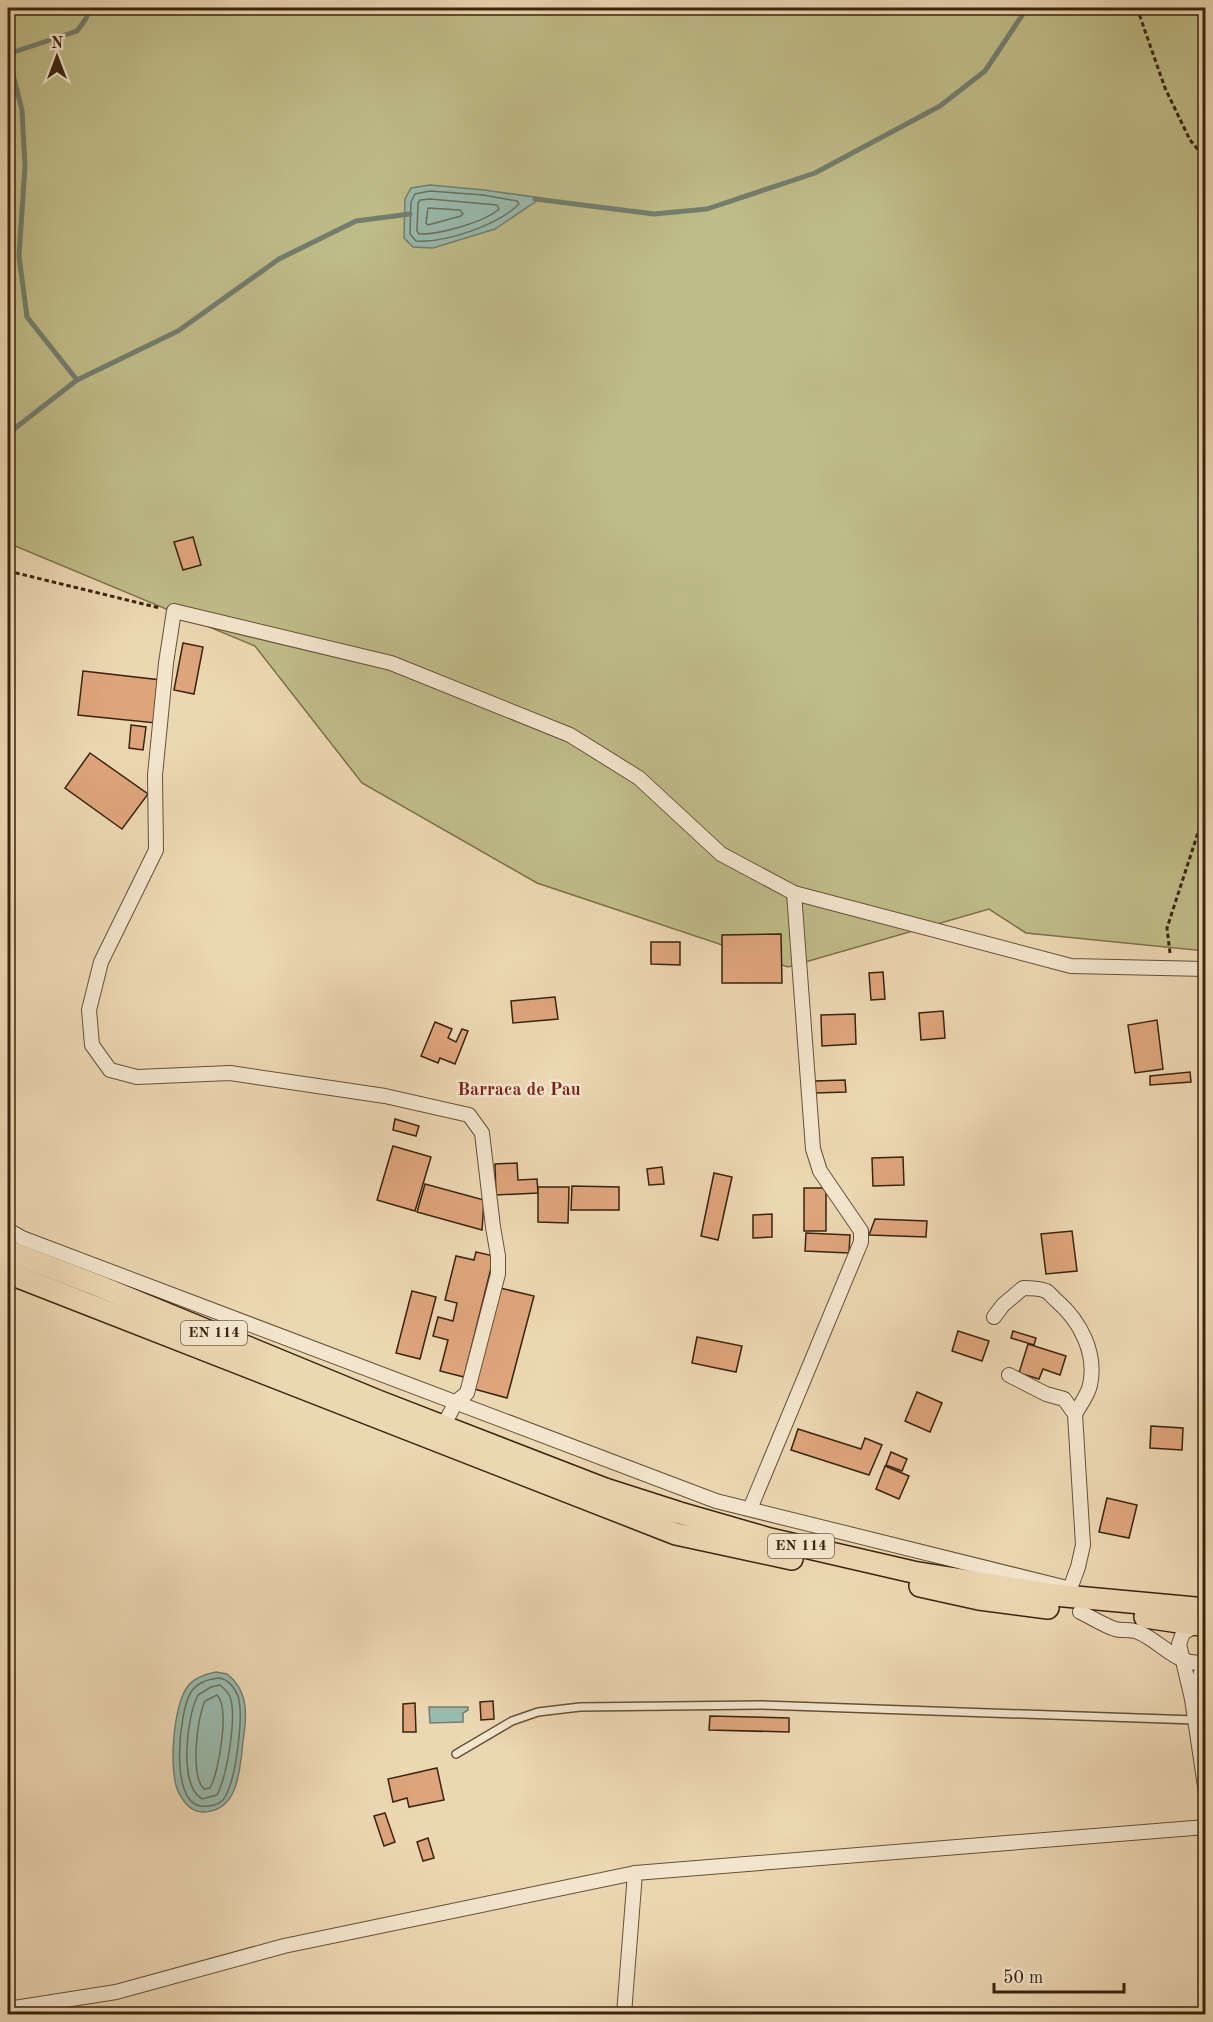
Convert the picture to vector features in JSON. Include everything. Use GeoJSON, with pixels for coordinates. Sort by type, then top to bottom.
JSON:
{"type":"FeatureCollection","features":[{"type":"Feature","properties":{"kind":"main road","name":"EN 114"},"geometry":{"type":"LineString","coordinates":[[8,1251],[99,1286],[676,1534],[979,1599],[1080,1612],[1202,1622]]}},
{"type":"Feature","properties":{"kind":"main road","name":"EN 114"},"geometry":{"type":"LineString","coordinates":[[8,1273],[440,1434],[605,1489],[770,1539],[913,1572],[1054,1595],[1127,1601],[1202,1622]]}},
{"type":"Feature","properties":{"kind":"street"},"geometry":{"type":"LineString","coordinates":[[440,1434],[456,1402],[467,1393],[498,1274],[498,1256],[482,1134],[469,1115],[385,1096],[230,1073],[137,1077],[110,1070],[92,1045],[89,1010],[101,962],[156,850],[155,775],[166,663],[174,611],[391,663],[570,735],[639,778],[720,854],[794,893],[1071,966],[1206,969]]}},
{"type":"Feature","properties":{"kind":"street"},"geometry":{"type":"LineString","coordinates":[[750,1509],[861,1242],[861,1231],[820,1171],[813,1149],[794,893]]}},
{"type":"Feature","properties":{"kind":"street"},"geometry":{"type":"LineString","coordinates":[[8,1230],[22,1238],[716,1501],[1070,1589],[1127,1601]]}},
{"type":"Feature","properties":{"kind":"street"},"geometry":{"type":"LineString","coordinates":[[994,1317],[1003,1305],[1023,1288],[1046,1291],[1063,1306],[1079,1326],[1087,1345],[1091,1370],[1090,1387],[1075,1414],[1083,1545],[1070,1589]]}},
{"type":"Feature","properties":{"kind":"street"},"geometry":{"type":"LineString","coordinates":[[1009,1376],[1046,1394],[1064,1399],[1075,1414]]}},
{"type":"Feature","properties":{"kind":"street"},"geometry":{"type":"LineString","coordinates":[[1080,1612],[1114,1628],[1136,1631],[1155,1640],[1167,1651],[1181,1659],[1205,1661],[1192,1699]]}},
{"type":"Feature","properties":{"kind":"street"},"geometry":{"type":"LineString","coordinates":[[1202,1622],[1183,1633],[1179,1644],[1192,1699],[1206,1793]]}},
{"type":"Feature","properties":{"kind":"street"},"geometry":{"type":"LineString","coordinates":[[8,2009],[116,1992],[284,1947],[635,1873],[1206,1827]]}},
{"type":"Feature","properties":{"kind":"street"},"geometry":{"type":"LineString","coordinates":[[624,2014],[635,1873]]}},
{"type":"Feature","properties":{"kind":"lane"},"geometry":{"type":"LineString","coordinates":[[456,1754],[512,1721],[538,1712],[580,1707],[761,1704],[1195,1720]]}},
{"type":"Feature","properties":{"kind":"path"},"geometry":{"type":"LineString","coordinates":[[1137,8],[1165,88],[1190,140],[1206,159]]}},
{"type":"Feature","properties":{"kind":"path"},"geometry":{"type":"LineString","coordinates":[[8,571],[174,611]]}},
{"type":"Feature","properties":{"kind":"path"},"geometry":{"type":"LineString","coordinates":[[1172,968],[1167,928],[1206,808]]}},
{"type":"Feature","properties":{"kind":"shaded area"},"geometry":{"type":"Polygon","coordinates":[[[8,8],[1205,8],[1205,951],[1026,933],[989,909],[788,967],[537,883],[362,783],[255,646],[13,545],[8,548],[8,8]]]}},
{"type":"Feature","properties":{"kind":"water"},"geometry":{"type":"Polygon","coordinates":[[[430,185],[541,198],[495,229],[433,248],[413,247],[404,238],[405,199],[411,188],[430,185]]]}},
{"type":"Feature","properties":{"kind":"water"},"geometry":{"type":"Polygon","coordinates":[[[216,1672],[227,1674],[243,1696],[245,1722],[241,1763],[231,1797],[215,1810],[199,1812],[191,1809],[179,1793],[174,1771],[174,1739],[179,1708],[188,1686],[201,1677],[216,1672]]]}},
{"type":"Feature","properties":{"kind":"water"},"geometry":{"type":"Polygon","coordinates":[[[429,1707],[468,1707],[468,1710],[463,1713],[463,1722],[430,1723],[429,1707]]]}},
{"type":"Feature","properties":{"kind":"building"},"geometry":{"type":"Polygon","coordinates":[[[193,537],[201,565],[183,570],[174,542],[193,537]]]}},
{"type":"Feature","properties":{"kind":"building"},"geometry":{"type":"Polygon","coordinates":[[[183,643],[203,647],[194,694],[174,690],[183,643]]]}},
{"type":"Feature","properties":{"kind":"building"},"geometry":{"type":"Polygon","coordinates":[[[83,671],[161,680],[156,723],[78,715],[83,671]]]}},
{"type":"Feature","properties":{"kind":"building"},"geometry":{"type":"Polygon","coordinates":[[[131,725],[146,727],[143,750],[129,748],[131,725]]]}},
{"type":"Feature","properties":{"kind":"building"},"geometry":{"type":"Polygon","coordinates":[[[90,753],[148,794],[122,829],[65,788],[90,753]]]}},
{"type":"Feature","properties":{"kind":"building"},"geometry":{"type":"Polygon","coordinates":[[[781,934],[782,983],[722,983],[722,935],[781,934]]]}},
{"type":"Feature","properties":{"kind":"building"},"geometry":{"type":"Polygon","coordinates":[[[651,942],[680,942],[680,965],[651,964],[651,942]]]}},
{"type":"Feature","properties":{"kind":"building"},"geometry":{"type":"Polygon","coordinates":[[[883,972],[885,999],[871,1000],[869,973],[883,972]]]}},
{"type":"Feature","properties":{"kind":"building"},"geometry":{"type":"Polygon","coordinates":[[[555,997],[558,1019],[513,1023],[511,1001],[555,997]]]}},
{"type":"Feature","properties":{"kind":"building"},"geometry":{"type":"Polygon","coordinates":[[[943,1011],[945,1038],[921,1040],[919,1013],[943,1011]]]}},
{"type":"Feature","properties":{"kind":"building"},"geometry":{"type":"Polygon","coordinates":[[[855,1014],[856,1044],[822,1046],[821,1015],[855,1014]]]}},
{"type":"Feature","properties":{"kind":"building"},"geometry":{"type":"Polygon","coordinates":[[[1157,1020],[1163,1069],[1135,1073],[1128,1025],[1157,1020]]]}},
{"type":"Feature","properties":{"kind":"building"},"geometry":{"type":"Polygon","coordinates":[[[435,1022],[452,1029],[448,1038],[456,1042],[462,1029],[468,1031],[455,1064],[440,1058],[438,1063],[421,1056],[435,1022]]]}},
{"type":"Feature","properties":{"kind":"building"},"geometry":{"type":"Polygon","coordinates":[[[1190,1072],[1191,1082],[1150,1085],[1150,1076],[1190,1072]]]}},
{"type":"Feature","properties":{"kind":"building"},"geometry":{"type":"Polygon","coordinates":[[[845,1080],[846,1092],[815,1093],[815,1081],[845,1080]]]}},
{"type":"Feature","properties":{"kind":"building"},"geometry":{"type":"Polygon","coordinates":[[[395,1119],[419,1126],[416,1136],[393,1130],[395,1119]]]}},
{"type":"Feature","properties":{"kind":"building"},"geometry":{"type":"Polygon","coordinates":[[[393,1146],[431,1157],[415,1211],[377,1200],[393,1146]]]}},
{"type":"Feature","properties":{"kind":"building"},"geometry":{"type":"Polygon","coordinates":[[[903,1157],[904,1185],[873,1186],[872,1158],[903,1157]]]}},
{"type":"Feature","properties":{"kind":"building"},"geometry":{"type":"Polygon","coordinates":[[[517,1163],[518,1180],[537,1179],[538,1193],[496,1195],[495,1164],[517,1163]]]}},
{"type":"Feature","properties":{"kind":"building"},"geometry":{"type":"Polygon","coordinates":[[[662,1167],[664,1184],[649,1185],[647,1169],[662,1167]]]}},
{"type":"Feature","properties":{"kind":"building"},"geometry":{"type":"Polygon","coordinates":[[[714,1173],[732,1177],[718,1240],[701,1236],[714,1173]]]}},
{"type":"Feature","properties":{"kind":"building"},"geometry":{"type":"Polygon","coordinates":[[[425,1184],[484,1200],[482,1230],[417,1212],[425,1184]]]}},
{"type":"Feature","properties":{"kind":"building"},"geometry":{"type":"Polygon","coordinates":[[[572,1186],[619,1187],[619,1210],[571,1210],[572,1186]]]}},
{"type":"Feature","properties":{"kind":"building"},"geometry":{"type":"Polygon","coordinates":[[[538,1187],[569,1187],[568,1223],[538,1222],[538,1187]]]}},
{"type":"Feature","properties":{"kind":"building"},"geometry":{"type":"Polygon","coordinates":[[[804,1188],[826,1188],[826,1231],[804,1231],[804,1188]]]}},
{"type":"Feature","properties":{"kind":"building"},"geometry":{"type":"Polygon","coordinates":[[[772,1214],[772,1237],[753,1238],[753,1215],[772,1214]]]}},
{"type":"Feature","properties":{"kind":"building"},"geometry":{"type":"Polygon","coordinates":[[[875,1219],[927,1221],[926,1237],[869,1235],[875,1219]]]}},
{"type":"Feature","properties":{"kind":"building"},"geometry":{"type":"Polygon","coordinates":[[[1072,1231],[1077,1271],[1046,1274],[1041,1234],[1072,1231]]]}},
{"type":"Feature","properties":{"kind":"building"},"geometry":{"type":"Polygon","coordinates":[[[806,1233],[850,1235],[849,1253],[805,1251],[806,1233]]]}},
{"type":"Feature","properties":{"kind":"building"},"geometry":{"type":"Polygon","coordinates":[[[476,1252],[494,1256],[464,1377],[440,1371],[448,1340],[433,1336],[438,1317],[453,1321],[457,1303],[445,1300],[456,1256],[474,1260],[476,1252]]]}},
{"type":"Feature","properties":{"kind":"building"},"geometry":{"type":"Polygon","coordinates":[[[500,1288],[534,1296],[507,1398],[474,1389],[500,1288]]]}},
{"type":"Feature","properties":{"kind":"building"},"geometry":{"type":"Polygon","coordinates":[[[412,1291],[436,1297],[420,1359],[396,1353],[412,1291]]]}},
{"type":"Feature","properties":{"kind":"building"},"geometry":{"type":"Polygon","coordinates":[[[958,1331],[989,1341],[982,1361],[952,1351],[958,1331]]]}},
{"type":"Feature","properties":{"kind":"building"},"geometry":{"type":"Polygon","coordinates":[[[1013,1331],[1036,1338],[1034,1345],[1011,1338],[1013,1331]]]}},
{"type":"Feature","properties":{"kind":"building"},"geometry":{"type":"Polygon","coordinates":[[[697,1337],[742,1346],[736,1372],[692,1363],[697,1337]]]}},
{"type":"Feature","properties":{"kind":"building"},"geometry":{"type":"Polygon","coordinates":[[[1028,1344],[1066,1356],[1060,1375],[1043,1369],[1039,1379],[1019,1373],[1028,1344]]]}},
{"type":"Feature","properties":{"kind":"building"},"geometry":{"type":"Polygon","coordinates":[[[917,1392],[942,1403],[930,1432],[905,1421],[917,1392]]]}},
{"type":"Feature","properties":{"kind":"building"},"geometry":{"type":"Polygon","coordinates":[[[1151,1426],[1183,1428],[1182,1450],[1150,1448],[1151,1426]]]}},
{"type":"Feature","properties":{"kind":"building"},"geometry":{"type":"Polygon","coordinates":[[[798,1429],[861,1449],[865,1438],[882,1445],[869,1475],[791,1450],[798,1429]]]}},
{"type":"Feature","properties":{"kind":"building"},"geometry":{"type":"Polygon","coordinates":[[[891,1452],[907,1459],[902,1471],[886,1465],[891,1452]]]}},
{"type":"Feature","properties":{"kind":"building"},"geometry":{"type":"Polygon","coordinates":[[[885,1466],[909,1476],[899,1499],[876,1489],[885,1466]]]}},
{"type":"Feature","properties":{"kind":"building"},"geometry":{"type":"Polygon","coordinates":[[[1107,1498],[1137,1505],[1129,1538],[1099,1532],[1107,1498]]]}},
{"type":"Feature","properties":{"kind":"building"},"geometry":{"type":"Polygon","coordinates":[[[493,1701],[494,1719],[481,1720],[480,1702],[493,1701]]]}},
{"type":"Feature","properties":{"kind":"building"},"geometry":{"type":"Polygon","coordinates":[[[415,1703],[416,1732],[403,1732],[403,1704],[415,1703]]]}},
{"type":"Feature","properties":{"kind":"building"},"geometry":{"type":"Polygon","coordinates":[[[710,1716],[789,1718],[789,1732],[709,1730],[710,1716]]]}},
{"type":"Feature","properties":{"kind":"building"},"geometry":{"type":"Polygon","coordinates":[[[437,1768],[444,1800],[409,1807],[407,1798],[393,1802],[388,1779],[437,1768]]]}},
{"type":"Feature","properties":{"kind":"building"},"geometry":{"type":"Polygon","coordinates":[[[385,1813],[395,1842],[384,1846],[374,1816],[385,1813]]]}},
{"type":"Feature","properties":{"kind":"building"},"geometry":{"type":"Polygon","coordinates":[[[428,1838],[434,1858],[423,1861],[417,1842],[428,1838]]]}},
{"type":"Feature","properties":{"kind":"waterway"},"geometry":{"type":"LineString","coordinates":[[8,54],[77,31],[91,8]]}},
{"type":"Feature","properties":{"kind":"waterway"},"geometry":{"type":"LineString","coordinates":[[535,199],[654,214],[707,209],[815,173],[940,106],[985,71],[1027,8]]}},
{"type":"Feature","properties":{"kind":"waterway"},"geometry":{"type":"LineString","coordinates":[[8,55],[22,110],[25,166],[19,256],[27,317],[77,380]]}},
{"type":"Feature","properties":{"kind":"waterway"},"geometry":{"type":"LineString","coordinates":[[8,441],[14,429],[77,380],[178,331],[279,259],[356,221],[410,214]]}},
{"type":"Feature","properties":{"kind":"district","name":"Barraca de Pau"},"geometry":{"type":"Point","coordinates":[519,1090]}}]}
